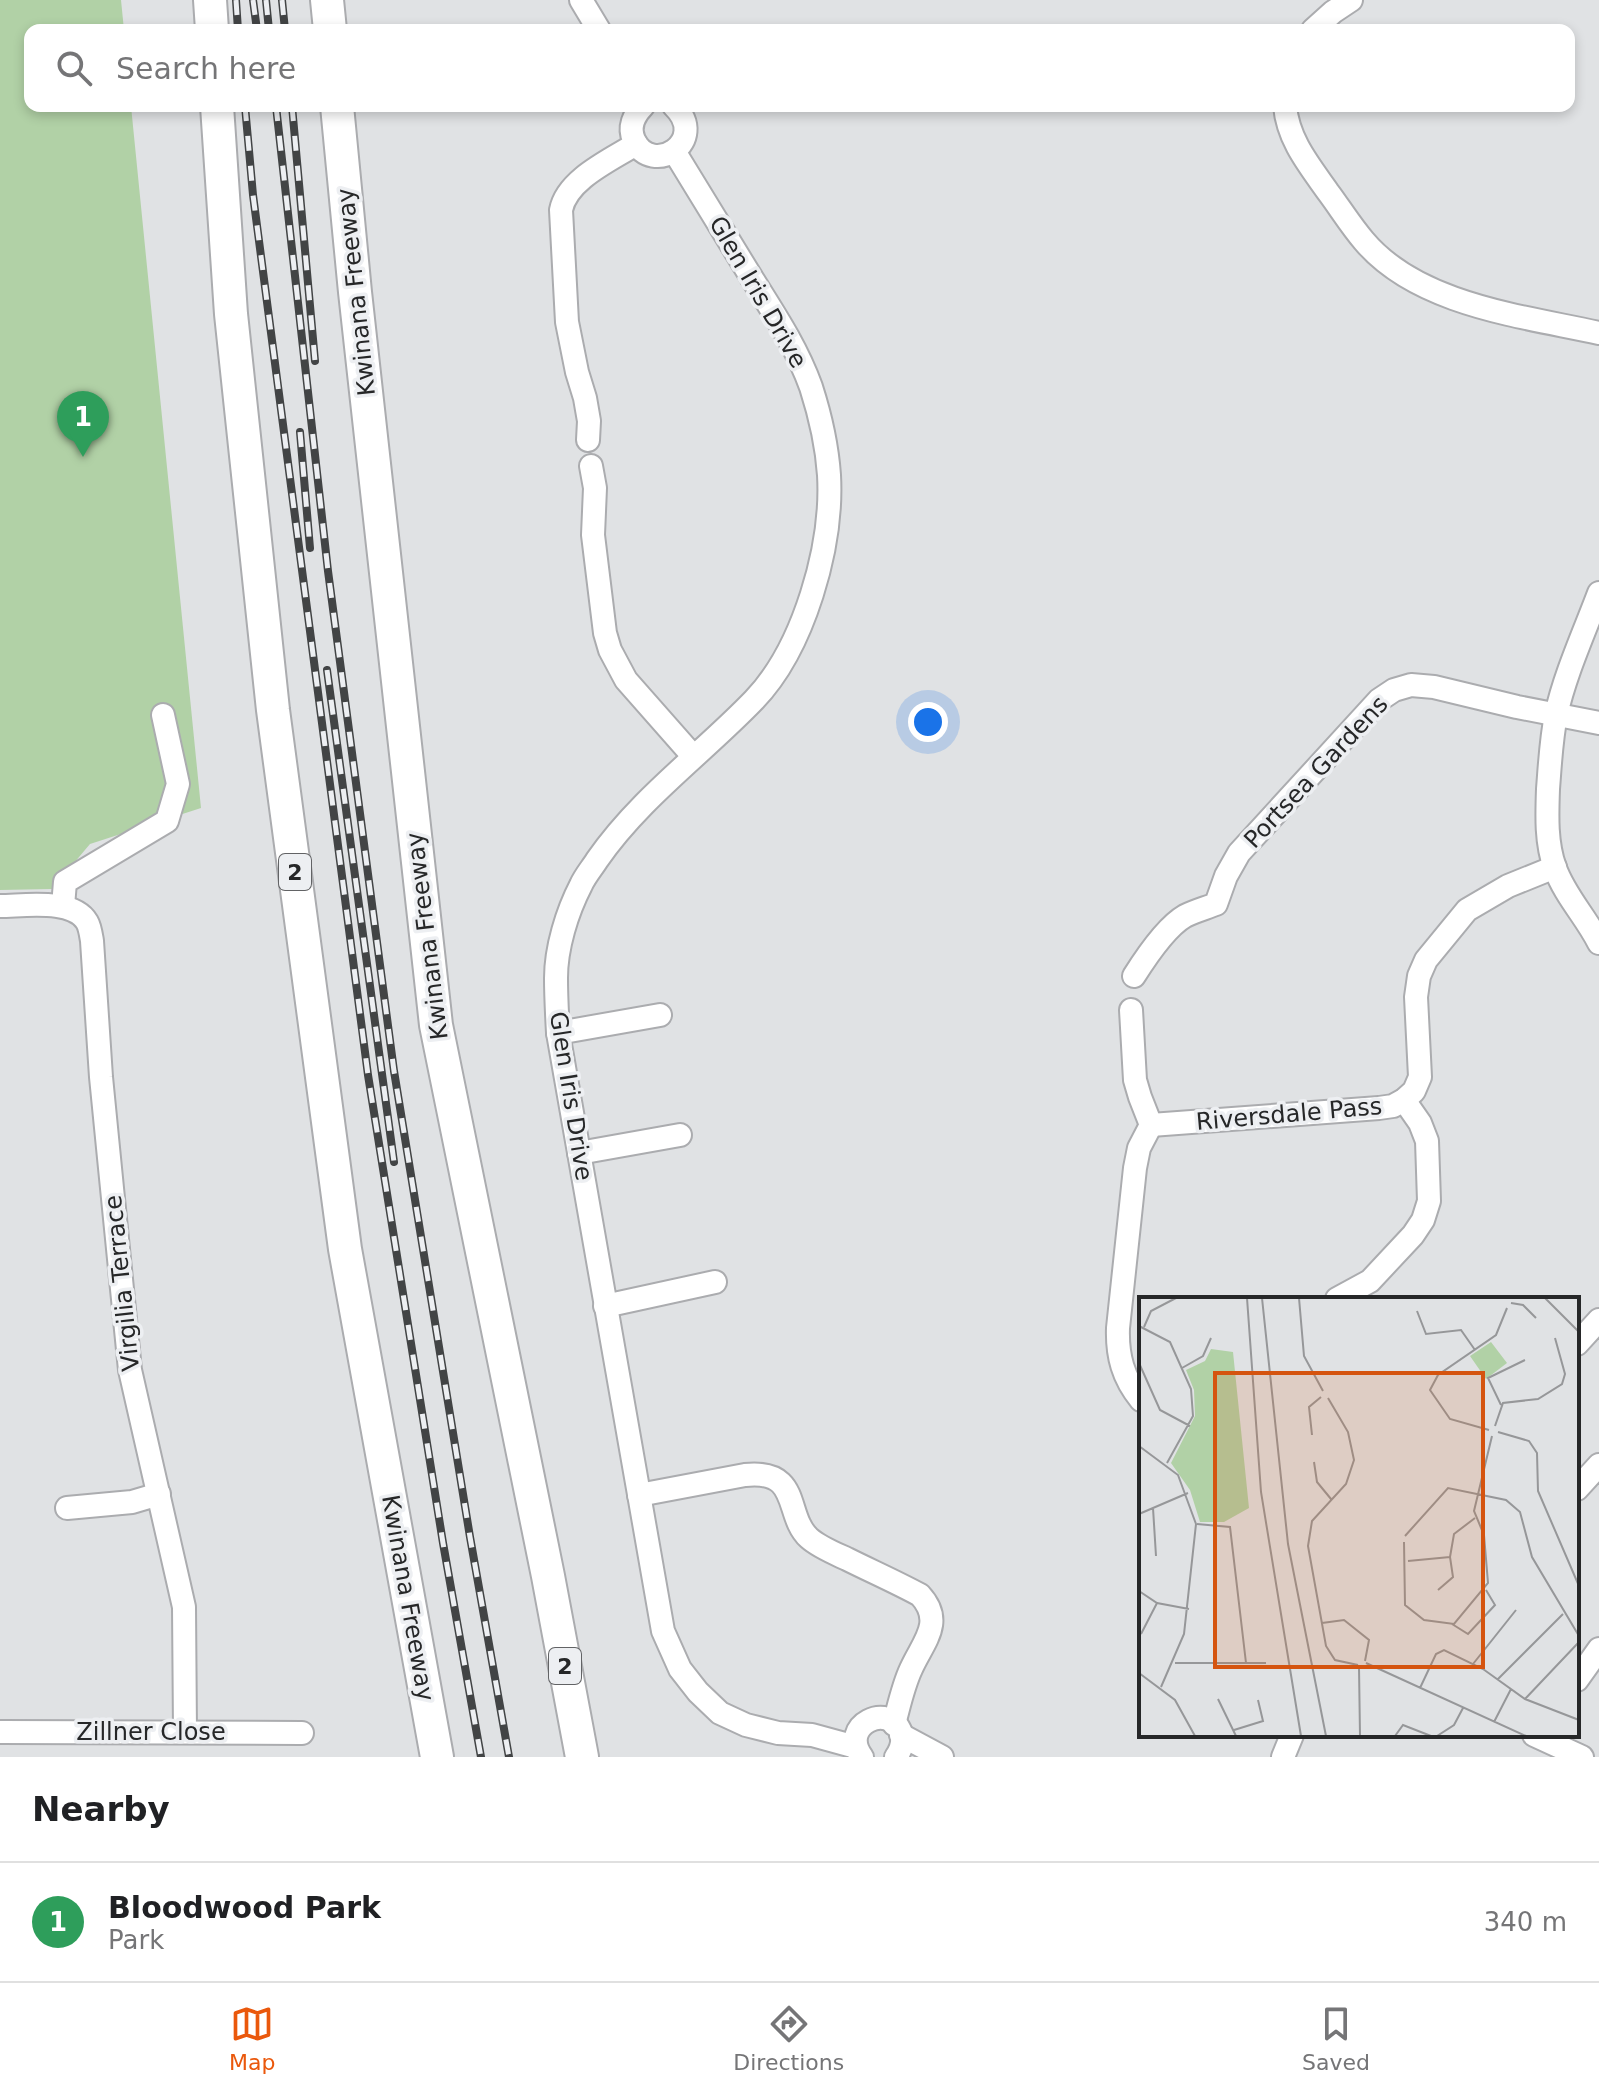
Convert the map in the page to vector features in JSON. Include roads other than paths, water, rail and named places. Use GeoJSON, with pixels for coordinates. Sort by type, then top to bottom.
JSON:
{"type":"FeatureCollection","features":[{"type":"Feature","properties":{"kind":"highway"},"geometry":{"type":"LineString","coordinates":[[210,0],[212,24]]}},
{"type":"Feature","properties":{"kind":"highway"},"geometry":{"type":"LineString","coordinates":[[327,0],[329,24]]}},
{"type":"Feature","properties":{"kind":"highway","name":"Kwinana Freeway"},"geometry":{"type":"LineString","coordinates":[[217,112],[231,314],[275,725],[345,1249],[437,1757]]}},
{"type":"Feature","properties":{"kind":"highway","name":"Kwinana Freeway"},"geometry":{"type":"LineString","coordinates":[[338,112],[436,1025],[582,1757]]}},
{"type":"Feature","properties":{"kind":"highway"},"geometry":{"type":"LineString","coordinates":[[548,1576],[589,1757]]}},
{"type":"Feature","properties":{"kind":"street"},"geometry":{"type":"LineString","coordinates":[[581,0],[595,24]]}},
{"type":"Feature","properties":{"kind":"street"},"geometry":{"type":"LineString","coordinates":[[1320,24],[1351,0]]}},
{"type":"Feature","properties":{"kind":"street"},"geometry":{"type":"LineString","coordinates":[[637,112],[631,123],[631,134],[636,144],[653,156],[674,151],[682,144],[686,123],[681,112]]}},
{"type":"Feature","properties":{"kind":"street"},"geometry":{"type":"LineString","coordinates":[[1285,112],[1293,139],[1310,167],[1365,242],[1402,274],[1460,300],[1599,333]]}},
{"type":"Feature","properties":{"kind":"street"},"geometry":{"type":"LineString","coordinates":[[588,440],[589,421],[567,322],[562,204],[581,179],[636,144]]}},
{"type":"Feature","properties":{"kind":"street","name":"Glen Iris Drive"},"geometry":{"type":"LineString","coordinates":[[674,151],[797,351],[823,432],[829,476],[828,522],[819,571],[806,614],[782,661],[756,698],[616,833],[582,883],[568,915],[556,975],[558,1033],[663,1631],[680,1669],[720,1713],[746,1725],[778,1733],[885,1741],[942,1757]]}},
{"type":"Feature","properties":{"kind":"street"},"geometry":{"type":"LineString","coordinates":[[591,466],[595,488],[593,535],[605,633],[613,658],[626,680],[693,756]]}},
{"type":"Feature","properties":{"kind":"street"},"geometry":{"type":"LineString","coordinates":[[1597,600],[1564,685],[1557,714],[1551,746],[1547,822],[1550,849],[1564,889],[1599,943]]}},
{"type":"Feature","properties":{"kind":"street","name":"Portsea Gardens"},"geometry":{"type":"LineString","coordinates":[[1134,976],[1171,927],[1184,917],[1216,904],[1239,853],[1379,700],[1394,690],[1411,685],[1434,687],[1599,723]]}},
{"type":"Feature","properties":{"kind":"street"},"geometry":{"type":"LineString","coordinates":[[0,906],[63,906],[65,882],[167,821],[178,784],[163,715]]}},
{"type":"Feature","properties":{"kind":"street","name":"Riversdale Pass"},"geometry":{"type":"LineString","coordinates":[[1151,1125],[1379,1108],[1404,1100],[1414,1091],[1420,1077],[1416,997],[1419,976],[1426,960],[1467,910],[1508,886],[1555,867]]}},
{"type":"Feature","properties":{"kind":"street","name":"Virgilia Terrace"},"geometry":{"type":"LineString","coordinates":[[63,906],[79,913],[88,923],[92,941],[101,1077],[130,1370],[184,1607],[185,1732]]}},
{"type":"Feature","properties":{"kind":"street"},"geometry":{"type":"LineString","coordinates":[[1131,1010],[1135,1080],[1151,1125],[1139,1148],[1135,1168],[1118,1348],[1121,1368],[1139,1398]]}},
{"type":"Feature","properties":{"kind":"street"},"geometry":{"type":"LineString","coordinates":[[558,1033],[660,1015]]}},
{"type":"Feature","properties":{"kind":"street"},"geometry":{"type":"LineString","coordinates":[[1341,1297],[1370,1281],[1423,1220],[1429,1201],[1427,1141],[1420,1123],[1404,1100]]}},
{"type":"Feature","properties":{"kind":"street"},"geometry":{"type":"LineString","coordinates":[[579,1153],[680,1135]]}},
{"type":"Feature","properties":{"kind":"street"},"geometry":{"type":"LineString","coordinates":[[605,1306],[715,1282]]}},
{"type":"Feature","properties":{"kind":"street"},"geometry":{"type":"LineString","coordinates":[[1579,1342],[1599,1320]]}},
{"type":"Feature","properties":{"kind":"street"},"geometry":{"type":"LineString","coordinates":[[1579,1487],[1599,1465]]}},
{"type":"Feature","properties":{"kind":"street"},"geometry":{"type":"LineString","coordinates":[[639,1495],[757,1474],[772,1478],[790,1494],[801,1529],[808,1537],[920,1595],[932,1614],[929,1634],[910,1671],[885,1741]]}},
{"type":"Feature","properties":{"kind":"street"},"geometry":{"type":"LineString","coordinates":[[67,1508],[132,1502],[159,1494]]}},
{"type":"Feature","properties":{"kind":"street"},"geometry":{"type":"LineString","coordinates":[[1579,1677],[1599,1649]]}},
{"type":"Feature","properties":{"kind":"street","name":"Zillner Close"},"geometry":{"type":"LineString","coordinates":[[0,1732],[302,1733]]}},
{"type":"Feature","properties":{"kind":"street"},"geometry":{"type":"LineString","coordinates":[[1283,1757],[1291,1737]]}},
{"type":"Feature","properties":{"kind":"street"},"geometry":{"type":"LineString","coordinates":[[1541,1737],[1582,1757]]}},
{"type":"Feature","properties":{"kind":"railway"},"geometry":{"type":"LineString","coordinates":[[236,0],[238,24]]}},
{"type":"Feature","properties":{"kind":"railway"},"geometry":{"type":"LineString","coordinates":[[253,0],[256,24]]}},
{"type":"Feature","properties":{"kind":"railway"},"geometry":{"type":"LineString","coordinates":[[266,0],[268,24]]}},
{"type":"Feature","properties":{"kind":"railway"},"geometry":{"type":"LineString","coordinates":[[282,0],[284,24]]}},
{"type":"Feature","properties":{"kind":"railway"},"geometry":{"type":"LineString","coordinates":[[246,112],[253,195],[368,1075],[443,1543],[481,1757]]}},
{"type":"Feature","properties":{"kind":"railway"},"geometry":{"type":"LineString","coordinates":[[277,112],[328,571],[394,1071],[509,1757]]}},
{"type":"Feature","properties":{"kind":"railway"},"geometry":{"type":"LineString","coordinates":[[293,112],[315,361]]}},
{"type":"Feature","properties":{"kind":"railway"},"geometry":{"type":"LineString","coordinates":[[300,432],[310,548]]}},
{"type":"Feature","properties":{"kind":"railway"},"geometry":{"type":"LineString","coordinates":[[327,670],[394,1162]]}},
{"type":"Feature","properties":{"kind":"place","name":"Bloodwood Park"},"geometry":{"type":"Point","coordinates":[83,457]}}]}
